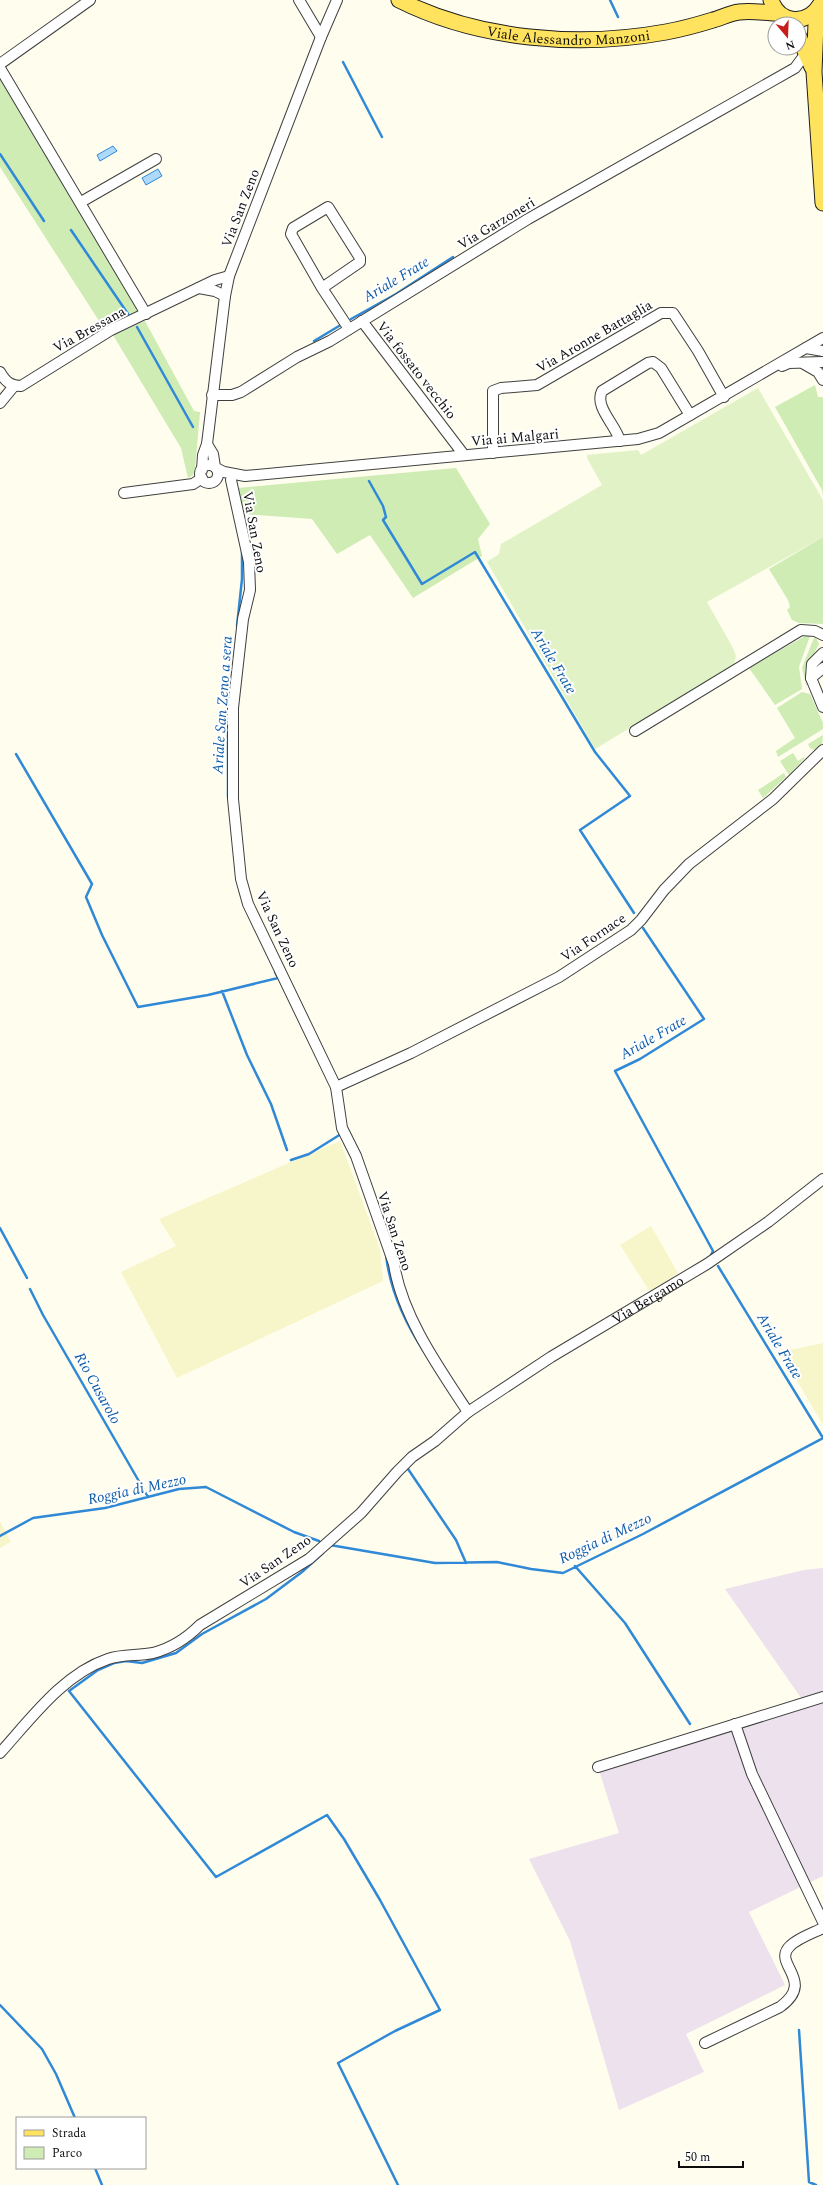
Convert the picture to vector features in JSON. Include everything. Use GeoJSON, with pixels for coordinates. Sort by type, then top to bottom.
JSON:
{"type":"FeatureCollection","features":[{"type":"Feature","properties":{"kind":"main road","name":"Viale Alessandro Manzoni"},"geometry":{"type":"LineString","coordinates":[[399,0],[444,18],[486,30],[562,40],[612,40],[635,38],[687,28],[739,12],[767,16]]}},
{"type":"Feature","properties":{"kind":"main road","name":"Viale Alessandro Manzoni"},"geometry":{"type":"LineString","coordinates":[[739,12],[752,0]]}},
{"type":"Feature","properties":{"kind":"main road"},"geometry":{"type":"LineString","coordinates":[[770,0],[785,16]]}},
{"type":"Feature","properties":{"kind":"main road","name":"Viale Alessandro Manzoni"},"geometry":{"type":"LineString","coordinates":[[807,18],[821,3]]}},
{"type":"Feature","properties":{"kind":"main road"},"geometry":{"type":"LineString","coordinates":[[821,3],[816,23],[814,76],[823,203]]}},
{"type":"Feature","properties":{"kind":"main road"},"geometry":{"type":"LineString","coordinates":[[807,56],[814,76]]}},
{"type":"Feature","properties":{"kind":"street"},"geometry":{"type":"LineString","coordinates":[[0,64],[90,0]]}},
{"type":"Feature","properties":{"kind":"street"},"geometry":{"type":"LineString","coordinates":[[299,0],[320,36]]}},
{"type":"Feature","properties":{"kind":"street","name":"Via San Zeno"},"geometry":{"type":"LineString","coordinates":[[202,474],[202,455],[207,444],[212,395],[229,276],[320,36],[337,0]]}},
{"type":"Feature","properties":{"kind":"street","name":"Via Garzoneri"},"geometry":{"type":"LineString","coordinates":[[212,395],[232,395],[241,392],[297,357],[349,329],[528,219],[796,68],[804,56]]}},
{"type":"Feature","properties":{"kind":"street"},"geometry":{"type":"LineString","coordinates":[[0,68],[81,202],[146,314]]}},
{"type":"Feature","properties":{"kind":"street"},"geometry":{"type":"LineString","coordinates":[[796,68],[806,71],[814,76]]}},
{"type":"Feature","properties":{"kind":"street"},"geometry":{"type":"LineString","coordinates":[[81,202],[156,159]]}},
{"type":"Feature","properties":{"kind":"street"},"geometry":{"type":"LineString","coordinates":[[322,288],[360,262],[360,258],[328,207],[293,228],[291,234],[322,288],[349,329]]}},
{"type":"Feature","properties":{"kind":"street","name":"Via Bressana"},"geometry":{"type":"LineString","coordinates":[[0,403],[14,386],[21,386],[111,330],[199,288],[229,276]]}},
{"type":"Feature","properties":{"kind":"street"},"geometry":{"type":"LineString","coordinates":[[199,288],[215,290],[225,296]]}},
{"type":"Feature","properties":{"kind":"street","name":"Via Aronne Battaglia"},"geometry":{"type":"LineString","coordinates":[[493,453],[493,392],[496,388],[537,385],[661,313],[673,312],[698,351],[724,397]]}},
{"type":"Feature","properties":{"kind":"street","name":"Via fossato vecchio"},"geometry":{"type":"LineString","coordinates":[[362,321],[464,455]]}},
{"type":"Feature","properties":{"kind":"street","name":"Via ai Malgari"},"geometry":{"type":"LineString","coordinates":[[245,476],[620,441],[653,436],[724,397],[823,338]]}},
{"type":"Feature","properties":{"kind":"street"},"geometry":{"type":"LineString","coordinates":[[806,348],[823,351]]}},
{"type":"Feature","properties":{"kind":"street"},"geometry":{"type":"LineString","coordinates":[[620,441],[616,430],[600,403],[599,397],[602,391],[648,363],[653,362],[662,368],[690,415]]}},
{"type":"Feature","properties":{"kind":"street","name":"Via ai Malgari"},"geometry":{"type":"LineString","coordinates":[[771,369],[789,363],[803,364],[823,362]]}},
{"type":"Feature","properties":{"kind":"street"},"geometry":{"type":"LineString","coordinates":[[803,364],[818,372],[823,380]]}},
{"type":"Feature","properties":{"kind":"street"},"geometry":{"type":"LineString","coordinates":[[0,372],[7,383],[14,386]]}},
{"type":"Feature","properties":{"kind":"street"},"geometry":{"type":"LineString","coordinates":[[207,444],[213,454],[218,474],[216,480]]}},
{"type":"Feature","properties":{"kind":"street"},"geometry":{"type":"LineString","coordinates":[[124,493],[193,484],[209,465],[224,472],[245,476]]}},
{"type":"Feature","properties":{"kind":"street"},"geometry":{"type":"LineString","coordinates":[[202,474],[208,482],[216,480],[231,480],[245,476]]}},
{"type":"Feature","properties":{"kind":"street","name":"Via San Zeno"},"geometry":{"type":"LineString","coordinates":[[0,1753],[66,1684],[89,1668],[108,1659],[153,1653],[172,1646],[186,1638],[200,1625],[309,1559],[361,1513],[412,1457],[441,1437],[468,1412],[440,1369],[410,1312],[397,1282],[394,1264],[356,1156],[342,1128],[336,1087],[248,904],[241,879],[233,800],[233,708],[243,619],[250,590],[249,562],[231,480]]}},
{"type":"Feature","properties":{"kind":"street"},"geometry":{"type":"LineString","coordinates":[[635,731],[801,630],[815,631],[823,635]]}},
{"type":"Feature","properties":{"kind":"street"},"geometry":{"type":"LineString","coordinates":[[823,653],[812,664],[811,678],[823,707]]}},
{"type":"Feature","properties":{"kind":"street"},"geometry":{"type":"LineString","coordinates":[[811,678],[823,668]]}},
{"type":"Feature","properties":{"kind":"street","name":"Via Fornace"},"geometry":{"type":"LineString","coordinates":[[336,1087],[411,1053],[559,977],[625,934],[641,920],[664,890],[689,864],[768,803],[823,750]]}},
{"type":"Feature","properties":{"kind":"street","name":"Via Bergamo"},"geometry":{"type":"LineString","coordinates":[[468,1412],[551,1357],[707,1264],[768,1222],[823,1179]]}},
{"type":"Feature","properties":{"kind":"street"},"geometry":{"type":"LineString","coordinates":[[598,1767],[823,1696]]}},
{"type":"Feature","properties":{"kind":"street"},"geometry":{"type":"LineString","coordinates":[[735,1724],[752,1774],[823,1922]]}},
{"type":"Feature","properties":{"kind":"street"},"geometry":{"type":"LineString","coordinates":[[704,2043],[780,2007],[787,2002],[793,1996],[796,1989],[795,1980],[786,1958],[789,1947],[823,1928]]}},
{"type":"Feature","properties":{"kind":"shaded area"},"geometry":{"type":"Polygon","coordinates":[[[823,1568],[823,1876],[749,1912],[785,1985],[686,2034],[704,2072],[619,2110],[570,1941],[529,1859],[619,1833],[598,1767],[804,1702],[725,1589],[804,1570],[823,1568]]]}},
{"type":"Feature","properties":{"kind":"green space"},"geometry":{"type":"Polygon","coordinates":[[[0,79],[138,310],[103,327],[0,167],[0,79]]]}},
{"type":"Feature","properties":{"kind":"green space"},"geometry":{"type":"Polygon","coordinates":[[[145,321],[194,411],[200,412],[195,469],[193,475],[188,478],[181,448],[113,335],[145,321]]]}},
{"type":"Feature","properties":{"kind":"green space"},"geometry":{"type":"Polygon","coordinates":[[[815,385],[818,397],[823,397],[823,496],[822,490],[775,407],[815,385]]]}},
{"type":"Feature","properties":{"kind":"green space"},"geometry":{"type":"Polygon","coordinates":[[[758,388],[823,500],[823,537],[707,602],[733,648],[736,656],[734,665],[595,749],[487,562],[499,554],[501,544],[602,485],[587,458],[587,455],[638,450],[641,455],[758,388]]]}},
{"type":"Feature","properties":{"kind":"green space"},"geometry":{"type":"Polygon","coordinates":[[[456,468],[490,524],[478,539],[482,556],[413,598],[370,535],[337,554],[312,519],[242,514],[238,488],[456,468]]]}},
{"type":"Feature","properties":{"kind":"green space"},"geometry":{"type":"Polygon","coordinates":[[[823,537],[823,624],[799,623],[792,620],[787,610],[790,607],[788,600],[769,569],[823,537]]]}},
{"type":"Feature","properties":{"kind":"green space"},"geometry":{"type":"Polygon","coordinates":[[[815,635],[819,644],[805,670],[808,685],[806,685],[802,668],[815,635]]]}},
{"type":"Feature","properties":{"kind":"green space"},"geometry":{"type":"Polygon","coordinates":[[[805,636],[810,636],[799,667],[802,689],[775,705],[749,668],[805,636]]]}},
{"type":"Feature","properties":{"kind":"green space"},"geometry":{"type":"Polygon","coordinates":[[[802,692],[810,694],[823,723],[823,729],[778,757],[776,751],[795,738],[777,708],[802,692]]]}},
{"type":"Feature","properties":{"kind":"green space"},"geometry":{"type":"Polygon","coordinates":[[[823,735],[822,744],[815,750],[810,748],[808,744],[823,735]]]}},
{"type":"Feature","properties":{"kind":"green space"},"geometry":{"type":"Polygon","coordinates":[[[793,753],[798,761],[804,757],[804,759],[789,775],[780,761],[793,753]]]}},
{"type":"Feature","properties":{"kind":"green space"},"geometry":{"type":"Polygon","coordinates":[[[784,773],[786,777],[763,798],[758,790],[784,773]]]}},
{"type":"Feature","properties":{"kind":"green space"},"geometry":{"type":"Polygon","coordinates":[[[340,1141],[380,1249],[383,1281],[177,1378],[121,1272],[176,1246],[159,1219],[340,1141]]]}},
{"type":"Feature","properties":{"kind":"green space"},"geometry":{"type":"Polygon","coordinates":[[[651,1226],[678,1273],[673,1276],[676,1281],[652,1295],[620,1245],[651,1226]]]}},
{"type":"Feature","properties":{"kind":"green space"},"geometry":{"type":"Polygon","coordinates":[[[823,1343],[823,1425],[780,1352],[823,1343]]]}},
{"type":"Feature","properties":{"kind":"green space"},"geometry":{"type":"Polygon","coordinates":[[[0,1521],[11,1542],[0,1548],[0,1521]]]}},
{"type":"Feature","properties":{"kind":"water"},"geometry":{"type":"Polygon","coordinates":[[[113,146],[117,151],[100,161],[97,155],[113,146]]]}},
{"type":"Feature","properties":{"kind":"water"},"geometry":{"type":"Polygon","coordinates":[[[158,169],[162,176],[146,185],[142,178],[158,169]]]}},
{"type":"Feature","properties":{"kind":"waterway"},"geometry":{"type":"LineString","coordinates":[[610,0],[618,17]]}},
{"type":"Feature","properties":{"kind":"waterway"},"geometry":{"type":"LineString","coordinates":[[343,62],[382,137]]}},
{"type":"Feature","properties":{"kind":"waterway","name":"Ariale San Zeno a sera"},"geometry":{"type":"LineString","coordinates":[[0,154],[44,221]]}},
{"type":"Feature","properties":{"kind":"waterway","name":"Ariale San Zeno a sera"},"geometry":{"type":"LineString","coordinates":[[71,230],[128,314]]}},
{"type":"Feature","properties":{"kind":"waterway","name":"Ariale Frate"},"geometry":{"type":"LineString","coordinates":[[351,319],[396,294],[453,257]]}},
{"type":"Feature","properties":{"kind":"waterway","name":"Ariale Frate"},"geometry":{"type":"LineString","coordinates":[[314,341],[339,326]]}},
{"type":"Feature","properties":{"kind":"waterway","name":"Ariale San Zeno a sera"},"geometry":{"type":"LineString","coordinates":[[137,327],[193,427]]}},
{"type":"Feature","properties":{"kind":"waterway","name":"Ariale Frate"},"geometry":{"type":"LineString","coordinates":[[369,481],[383,506],[386,517],[383,520],[422,584],[475,552],[595,752],[630,796],[580,830],[634,913]]}},
{"type":"Feature","properties":{"kind":"waterway","name":"Ariale San Zeno a sera"},"geometry":{"type":"LineString","coordinates":[[237,626],[242,579],[242,551]]}},
{"type":"Feature","properties":{"kind":"waterway","name":"Ariale San Zeno a sera"},"geometry":{"type":"LineString","coordinates":[[228,728],[228,797]]}},
{"type":"Feature","properties":{"kind":"waterway"},"geometry":{"type":"LineString","coordinates":[[16,754],[92,884],[86,897],[102,935],[138,1007],[208,995],[278,978],[275,972]]}},
{"type":"Feature","properties":{"kind":"waterway","name":"Ariale Frate"},"geometry":{"type":"LineString","coordinates":[[643,928],[704,1019],[640,1059],[615,1071],[713,1251],[711,1255]]}},
{"type":"Feature","properties":{"kind":"waterway"},"geometry":{"type":"LineString","coordinates":[[222,991],[247,1055],[271,1104],[287,1150]]}},
{"type":"Feature","properties":{"kind":"waterway"},"geometry":{"type":"LineString","coordinates":[[291,1160],[309,1154],[341,1134]]}},
{"type":"Feature","properties":{"kind":"waterway","name":"Rio Cusarolo"},"geometry":{"type":"LineString","coordinates":[[0,1228],[27,1278]]}},
{"type":"Feature","properties":{"kind":"waterway"},"geometry":{"type":"LineString","coordinates":[[386,1255],[391,1281],[400,1306],[411,1330],[425,1353]]}},
{"type":"Feature","properties":{"kind":"waterway","name":"Roggia di Mezzo"},"geometry":{"type":"LineString","coordinates":[[330,1545],[435,1563],[497,1562],[531,1569],[563,1573],[643,1534],[823,1438],[718,1266]]}},
{"type":"Feature","properties":{"kind":"waterway","name":"Rio Cusarolo"},"geometry":{"type":"LineString","coordinates":[[30,1289],[43,1315],[148,1497]]}},
{"type":"Feature","properties":{"kind":"waterway"},"geometry":{"type":"LineString","coordinates":[[406,1466],[456,1540],[466,1563]]}},
{"type":"Feature","properties":{"kind":"waterway","name":"Roggia di Mezzo"},"geometry":{"type":"LineString","coordinates":[[0,1536],[33,1518],[105,1508],[179,1489],[206,1487],[294,1532],[319,1541]]}},
{"type":"Feature","properties":{"kind":"waterway"},"geometry":{"type":"LineString","coordinates":[[323,1553],[302,1572],[266,1599],[202,1634],[176,1653],[142,1663],[126,1661],[114,1663],[98,1670],[69,1691],[216,1877],[327,1815],[344,1839],[380,1900],[440,2010],[395,2031],[338,2063],[398,2185]]}},
{"type":"Feature","properties":{"kind":"waterway"},"geometry":{"type":"LineString","coordinates":[[575,1566],[625,1623],[690,1724]]}},
{"type":"Feature","properties":{"kind":"waterway"},"geometry":{"type":"LineString","coordinates":[[0,2005],[42,2049],[56,2074],[75,2117]]}},
{"type":"Feature","properties":{"kind":"waterway"},"geometry":{"type":"LineString","coordinates":[[799,2030],[809,2182],[816,2185]]}},
{"type":"Feature","properties":{"kind":"waterway"},"geometry":{"type":"LineString","coordinates":[[95,2169],[102,2185]]}}]}
